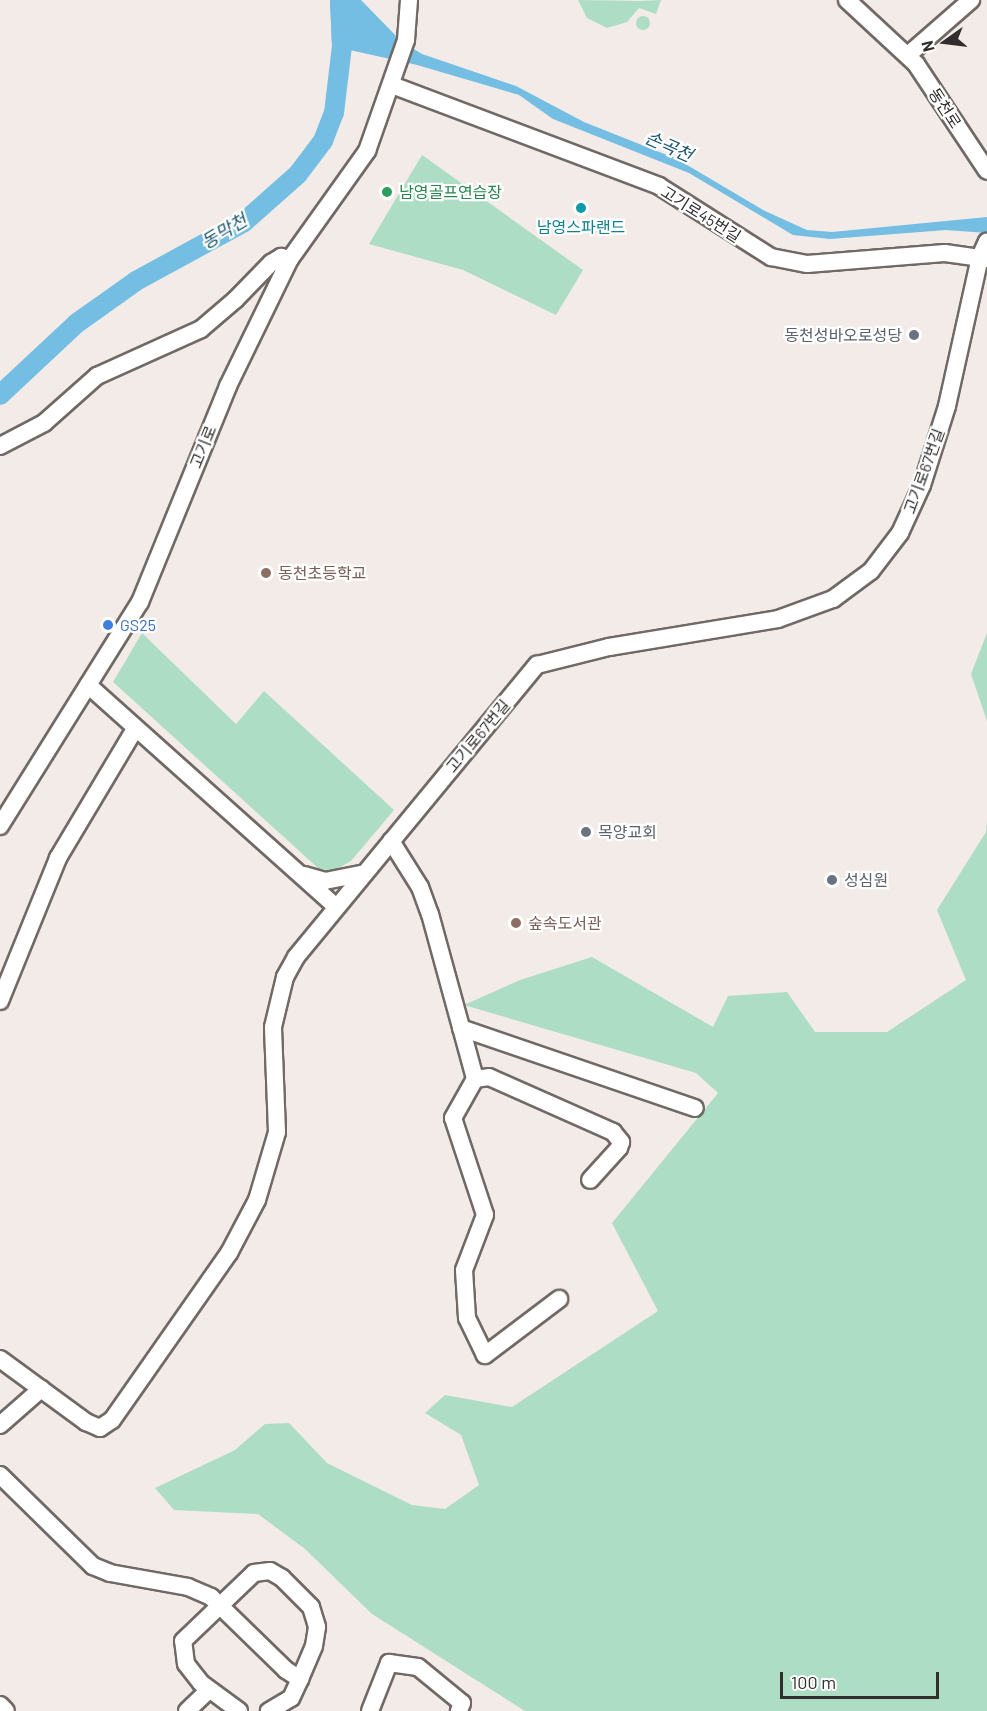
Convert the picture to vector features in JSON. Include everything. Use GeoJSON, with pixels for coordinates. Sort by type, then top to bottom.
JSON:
{"type":"FeatureCollection","features":[{"type":"Feature","properties":{"kind":"street","name":"고기로"},"geometry":{"type":"LineString","coordinates":[[0,826],[140,602],[228,386],[290,259],[367,151],[406,40],[410,0]]}},
{"type":"Feature","properties":{"kind":"street","name":"동천로"},"geometry":{"type":"LineString","coordinates":[[847,0],[909,56],[987,171]]}},
{"type":"Feature","properties":{"kind":"street"},"geometry":{"type":"LineString","coordinates":[[909,56],[971,0]]}},
{"type":"Feature","properties":{"kind":"street","name":"고기로45번길"},"geometry":{"type":"LineString","coordinates":[[392,85],[659,186],[771,257],[807,264],[945,253],[983,258]]}},
{"type":"Feature","properties":{"kind":"street","name":"고기로67번길"},"geometry":{"type":"LineString","coordinates":[[41,1389],[100,1428],[112,1420],[229,1253],[257,1200],[278,1132],[273,1027],[278,1002],[296,957],[361,874],[537,665],[570,655],[747,626],[804,612],[833,599],[871,572],[900,533],[922,485],[947,406],[987,241]]}},
{"type":"Feature","properties":{"kind":"street"},"geometry":{"type":"LineString","coordinates":[[0,446],[44,423],[97,376],[201,329],[236,300],[271,263],[281,257],[290,259]]}},
{"type":"Feature","properties":{"kind":"street"},"geometry":{"type":"LineString","coordinates":[[88,685],[335,906]]}},
{"type":"Feature","properties":{"kind":"street"},"geometry":{"type":"LineString","coordinates":[[0,1001],[58,858],[135,729]]}},
{"type":"Feature","properties":{"kind":"street"},"geometry":{"type":"LineString","coordinates":[[391,841],[424,897],[475,1079],[453,1118],[484,1215],[466,1262],[464,1278],[467,1318],[485,1354],[559,1299]]}},
{"type":"Feature","properties":{"kind":"street"},"geometry":{"type":"LineString","coordinates":[[298,873],[325,881],[361,874]]}},
{"type":"Feature","properties":{"kind":"street"},"geometry":{"type":"LineString","coordinates":[[461,1028],[695,1108]]}},
{"type":"Feature","properties":{"kind":"street"},"geometry":{"type":"LineString","coordinates":[[475,1079],[489,1077],[614,1132],[621,1142],[620,1148],[590,1180]]}},
{"type":"Feature","properties":{"kind":"street"},"geometry":{"type":"LineString","coordinates":[[0,1359],[41,1389],[0,1425]]}},
{"type":"Feature","properties":{"kind":"street"},"geometry":{"type":"LineString","coordinates":[[0,1475],[93,1566],[110,1573],[188,1587],[211,1596],[286,1670],[300,1679]]}},
{"type":"Feature","properties":{"kind":"street"},"geometry":{"type":"LineString","coordinates":[[239,1711],[209,1690],[186,1664],[183,1641],[254,1573],[270,1571],[282,1578],[311,1607],[317,1627],[314,1646],[300,1679],[282,1709]]}},
{"type":"Feature","properties":{"kind":"street"},"geometry":{"type":"LineString","coordinates":[[370,1711],[389,1663],[418,1667],[462,1703],[459,1711]]}},
{"type":"Feature","properties":{"kind":"street"},"geometry":{"type":"LineString","coordinates":[[187,1711],[209,1690]]}},
{"type":"Feature","properties":{"kind":"street"},"geometry":{"type":"LineString","coordinates":[[0,1705],[6,1711]]}},
{"type":"Feature","properties":{"kind":"green space"},"geometry":{"type":"Polygon","coordinates":[[[578,0],[661,0],[656,14],[639,8],[627,22],[607,28],[587,18],[578,0]]]}},
{"type":"Feature","properties":{"kind":"green space"},"geometry":{"type":"Polygon","coordinates":[[[643,16],[648,18],[650,23],[648,28],[643,30],[638,28],[636,23],[638,18],[643,16]]]}},
{"type":"Feature","properties":{"kind":"green space"},"geometry":{"type":"Polygon","coordinates":[[[422,155],[583,270],[556,315],[463,270],[369,244],[422,155]]]}},
{"type":"Feature","properties":{"kind":"green space"},"geometry":{"type":"Polygon","coordinates":[[[142,633],[236,724],[264,691],[394,810],[351,861],[333,871],[318,868],[113,682],[142,633]]]}},
{"type":"Feature","properties":{"kind":"green space"},"geometry":{"type":"Polygon","coordinates":[[[987,633],[987,721],[971,674],[987,633]]]}},
{"type":"Feature","properties":{"kind":"green space"},"geometry":{"type":"Polygon","coordinates":[[[987,820],[987,1711],[525,1711],[372,1614],[305,1549],[258,1514],[174,1510],[155,1488],[235,1450],[265,1424],[289,1423],[327,1463],[412,1505],[445,1509],[479,1485],[461,1435],[425,1413],[445,1395],[512,1407],[658,1311],[612,1223],[718,1093],[696,1073],[464,1005],[520,980],[592,957],[713,1027],[728,996],[787,992],[815,1032],[887,1032],[966,980],[937,910],[986,832],[987,820]]]}},
{"type":"Feature","properties":{"kind":"water"},"geometry":{"type":"Polygon","coordinates":[[[330,0],[361,0],[401,41],[422,54],[516,86],[584,122],[677,159],[765,211],[807,230],[832,232],[987,217],[987,233],[946,230],[830,239],[793,235],[689,173],[553,119],[519,95],[417,65],[332,46],[330,0]]]}},
{"type":"Feature","properties":{"kind":"waterway","name":"동막천"},"geometry":{"type":"LineString","coordinates":[[0,395],[77,323],[136,281],[244,222],[298,174],[323,141],[334,113],[342,46],[340,0]]}},
{"type":"Feature","properties":{"kind":"place","name":"남영골프연습장"},"geometry":{"type":"Point","coordinates":[387,192]}},
{"type":"Feature","properties":{"kind":"place","name":"남영스파랜드"},"geometry":{"type":"Point","coordinates":[581,208]}},
{"type":"Feature","properties":{"kind":"place","name":"동천성바오로성당"},"geometry":{"type":"Point","coordinates":[914,335]}},
{"type":"Feature","properties":{"kind":"place","name":"동천초등학교"},"geometry":{"type":"Point","coordinates":[266,573]}},
{"type":"Feature","properties":{"kind":"place","name":"GS25"},"geometry":{"type":"Point","coordinates":[108,625]}},
{"type":"Feature","properties":{"kind":"place","name":"목양교회"},"geometry":{"type":"Point","coordinates":[586,832]}},
{"type":"Feature","properties":{"kind":"place","name":"성심원"},"geometry":{"type":"Point","coordinates":[832,880]}},
{"type":"Feature","properties":{"kind":"place","name":"숲속도서관"},"geometry":{"type":"Point","coordinates":[516,923]}},
{"type":"Feature","properties":{"kind":"water label","name":"손곡천"},"geometry":{"type":"Point","coordinates":[669,146]}}]}
